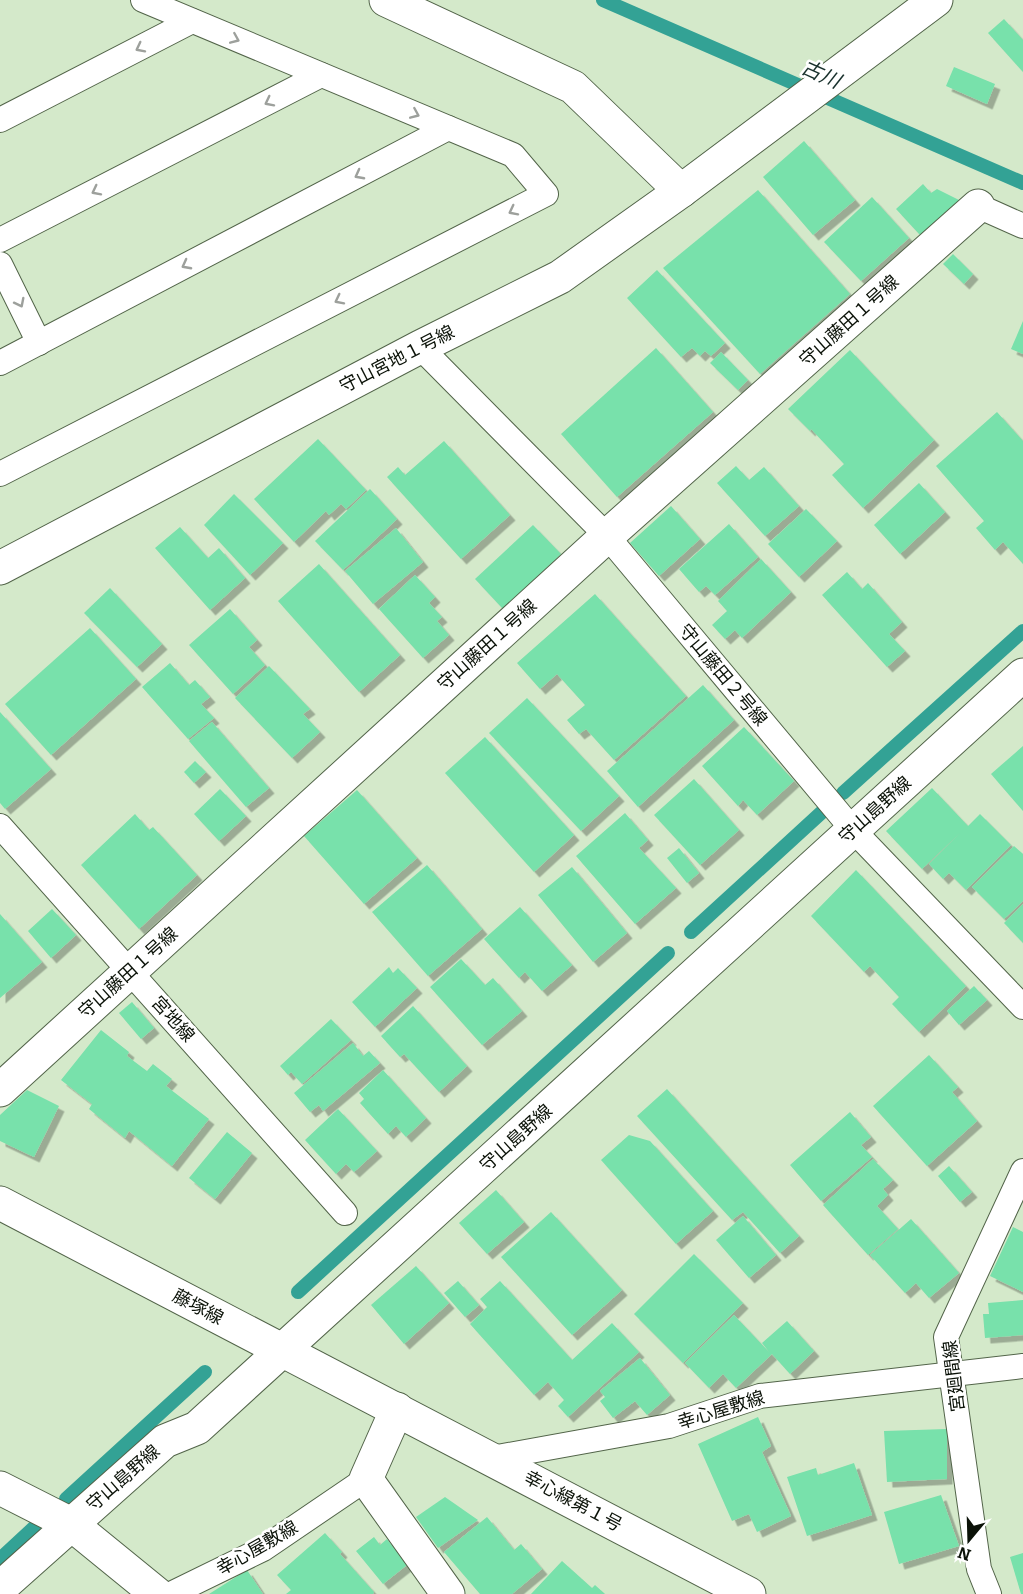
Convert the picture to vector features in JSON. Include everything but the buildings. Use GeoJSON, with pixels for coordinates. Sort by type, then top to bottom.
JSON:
{"type":"FeatureCollection","features":[{"type":"Feature","properties":{"kind":"street"},"geometry":{"type":"LineString","coordinates":[[386,0],[573,87],[681,191]]}},
{"type":"Feature","properties":{"kind":"street","name":"守山宮地１号線"},"geometry":{"type":"LineString","coordinates":[[0,568],[420,347],[560,277],[681,191],[936,0]]}},
{"type":"Feature","properties":{"kind":"street","name":"守山藤田１号線"},"geometry":{"type":"LineString","coordinates":[[0,1090],[607,536],[978,206]]}},
{"type":"Feature","properties":{"kind":"street","name":"守山島野線"},"geometry":{"type":"LineString","coordinates":[[0,1588],[165,1441],[196,1428],[1023,675]]}},
{"type":"Feature","properties":{"kind":"street","name":"藤塚線"},"geometry":{"type":"LineString","coordinates":[[0,1203],[397,1409]]}},
{"type":"Feature","properties":{"kind":"street"},"geometry":{"type":"LineString","coordinates":[[397,1409],[366,1479],[448,1594]]}},
{"type":"Feature","properties":{"kind":"street","name":"幸心線第１号"},"geometry":{"type":"LineString","coordinates":[[397,1409],[749,1594]]}},
{"type":"Feature","properties":{"kind":"street"},"geometry":{"type":"LineString","coordinates":[[0,1488],[72,1524],[157,1594]]}},
{"type":"Feature","properties":{"kind":"lane"},"geometry":{"type":"LineString","coordinates":[[0,474],[546,194],[513,155],[143,0]]}},
{"type":"Feature","properties":{"kind":"lane"},"geometry":{"type":"LineString","coordinates":[[0,120],[192,21]]}},
{"type":"Feature","properties":{"kind":"lane"},"geometry":{"type":"LineString","coordinates":[[0,240],[321,75]]}},
{"type":"Feature","properties":{"kind":"lane"},"geometry":{"type":"LineString","coordinates":[[0,363],[448,128]]}},
{"type":"Feature","properties":{"kind":"lane"},"geometry":{"type":"LineString","coordinates":[[978,206],[1023,226]]}},
{"type":"Feature","properties":{"kind":"lane"},"geometry":{"type":"LineString","coordinates":[[0,264],[39,343]]}},
{"type":"Feature","properties":{"kind":"lane","name":"守山藤田２号線"},"geometry":{"type":"LineString","coordinates":[[420,347],[607,536],[854,830],[1023,1007]]}},
{"type":"Feature","properties":{"kind":"lane","name":"宮地線"},"geometry":{"type":"LineString","coordinates":[[0,825],[345,1213]]}},
{"type":"Feature","properties":{"kind":"lane","name":"宮廻間線"},"geometry":{"type":"LineString","coordinates":[[989,1594],[979,1569],[946,1337],[1023,1171]]}},
{"type":"Feature","properties":{"kind":"lane","name":"幸心屋敷線"},"geometry":{"type":"LineString","coordinates":[[492,1458],[669,1426],[760,1396],[1023,1366]]}},
{"type":"Feature","properties":{"kind":"lane","name":"幸心屋敷線"},"geometry":{"type":"LineString","coordinates":[[171,1594],[263,1549],[366,1479]]}},
{"type":"Feature","properties":{"kind":"waterway","name":"古川"},"geometry":{"type":"LineString","coordinates":[[603,0],[1023,183]]}},
{"type":"Feature","properties":{"kind":"waterway"},"geometry":{"type":"LineString","coordinates":[[843,793],[1023,631]]}},
{"type":"Feature","properties":{"kind":"waterway"},"geometry":{"type":"LineString","coordinates":[[691,932],[822,812]]}},
{"type":"Feature","properties":{"kind":"waterway"},"geometry":{"type":"LineString","coordinates":[[298,1292],[668,953]]}},
{"type":"Feature","properties":{"kind":"waterway"},"geometry":{"type":"LineString","coordinates":[[66,1499],[205,1372]]}},
{"type":"Feature","properties":{"kind":"waterway"},"geometry":{"type":"LineString","coordinates":[[0,1559],[40,1522]]}}]}
